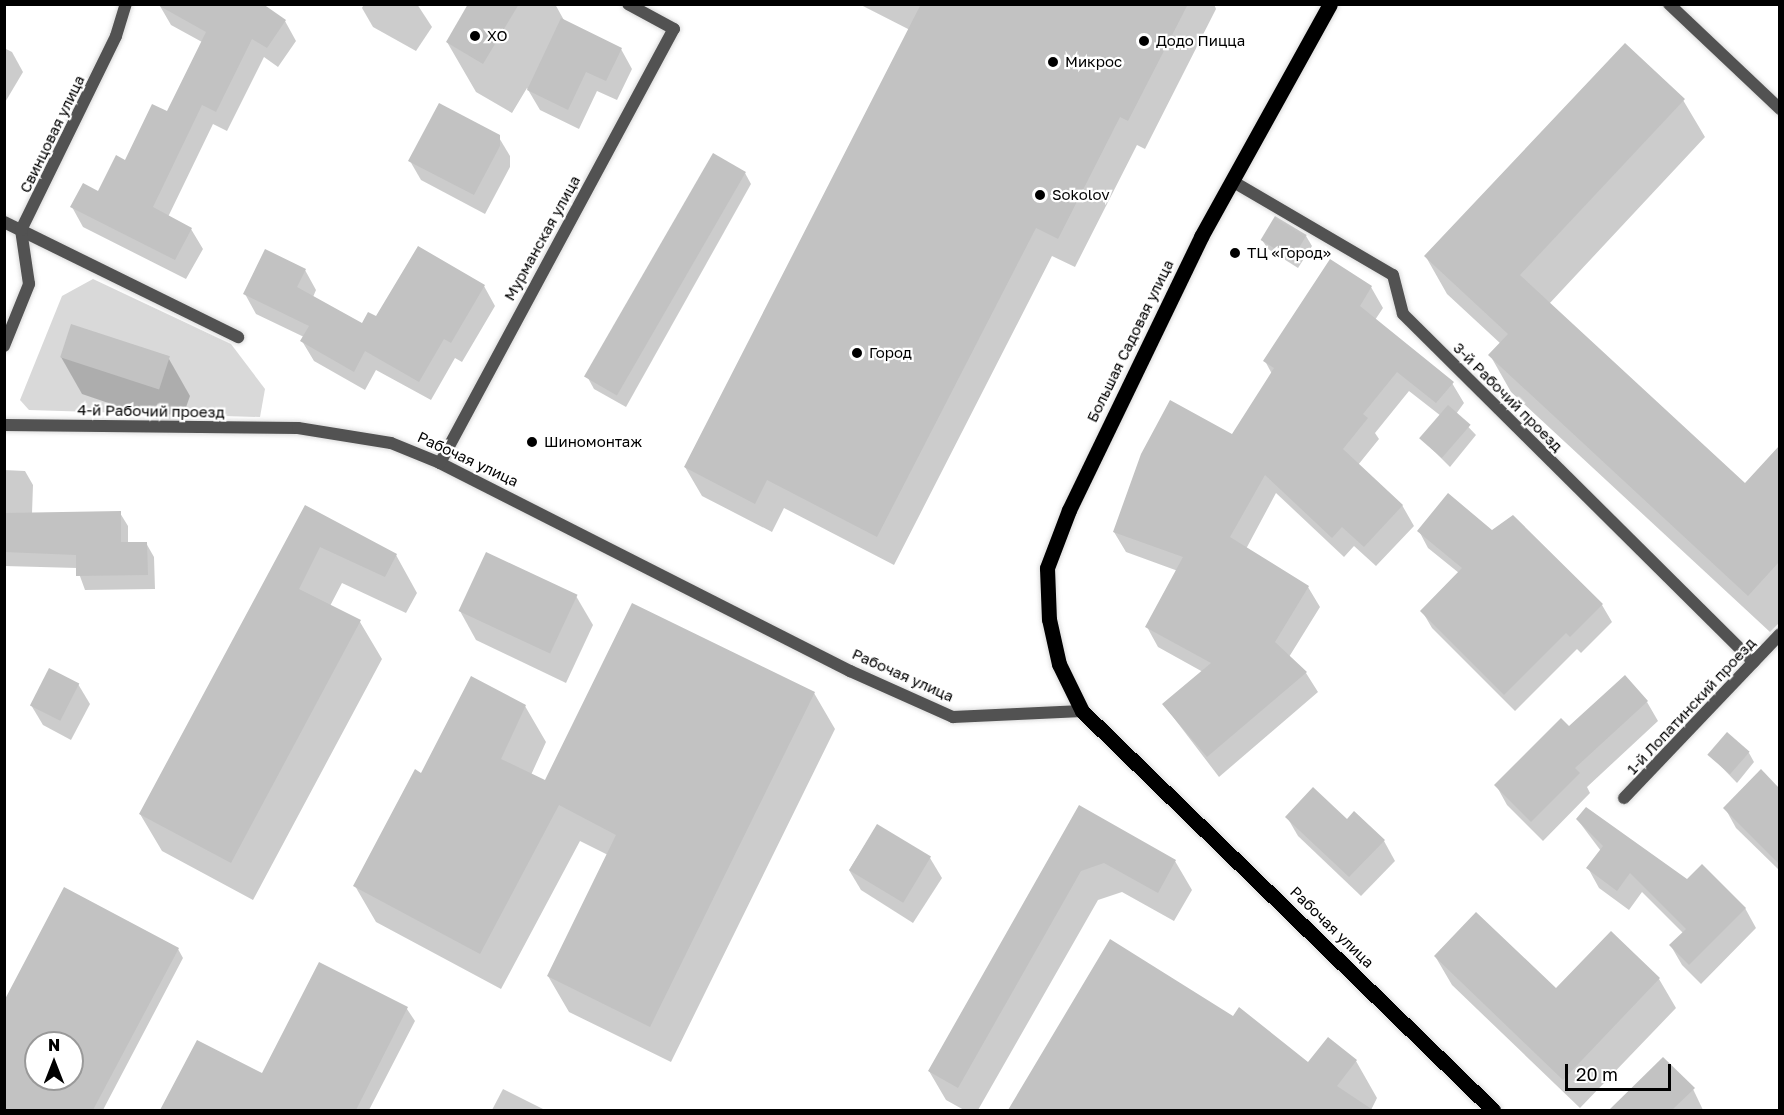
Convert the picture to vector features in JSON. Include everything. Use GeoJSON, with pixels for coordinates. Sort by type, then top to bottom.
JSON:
{"type":"FeatureCollection","features":[{"type":"Feature","properties":{"kind":"main road","name":"Большая Садовая улица"},"geometry":{"type":"LineString","coordinates":[[1082,711],[1059,664],[1049,619],[1047,568],[1069,510],[1141,358],[1232,181],[1330,4]]}},
{"type":"Feature","properties":{"kind":"main road","name":"Рабочая улица"},"geometry":{"type":"LineString","coordinates":[[1082,711],[1493,1110]]}},
{"type":"Feature","properties":{"kind":"street","name":"Свинцовая улица"},"geometry":{"type":"LineString","coordinates":[[21,230],[116,36],[126,4]]}},
{"type":"Feature","properties":{"kind":"street","name":"Мурманская улица"},"geometry":{"type":"LineString","coordinates":[[440,463],[674,29],[628,4]]}},
{"type":"Feature","properties":{"kind":"street"},"geometry":{"type":"LineString","coordinates":[[1669,4],[1779,109]]}},
{"type":"Feature","properties":{"kind":"street","name":"3-й Рабочий проезд"},"geometry":{"type":"LineString","coordinates":[[1232,181],[1393,275],[1403,314],[1753,662]]}},
{"type":"Feature","properties":{"kind":"street"},"geometry":{"type":"LineString","coordinates":[[4,222],[238,337]]}},
{"type":"Feature","properties":{"kind":"street"},"geometry":{"type":"LineString","coordinates":[[4,346],[29,284],[21,230]]}},
{"type":"Feature","properties":{"kind":"street","name":"4-й Рабочий проезд"},"geometry":{"type":"LineString","coordinates":[[4,424],[297,428]]}},
{"type":"Feature","properties":{"kind":"street","name":"Рабочая улица"},"geometry":{"type":"LineString","coordinates":[[297,428],[392,443],[440,463],[850,671],[953,717],[1082,711]]}},
{"type":"Feature","properties":{"kind":"street","name":"1-й Лопатинский проезд"},"geometry":{"type":"LineString","coordinates":[[1624,798],[1779,634]]}},
{"type":"Feature","properties":{"kind":"shaded area"},"geometry":{"type":"Polygon","coordinates":[[[93,279],[231,344],[265,389],[260,417],[29,410],[20,400],[62,296],[93,279]]]}},
{"type":"Feature","properties":{"kind":"building"},"geometry":{"type":"Polygon","coordinates":[[[156,4],[263,4],[286,20],[267,48],[252,39],[216,112],[202,105],[153,207],[192,228],[175,260],[70,207],[83,183],[98,191],[116,155],[125,160],[152,104],[167,111],[206,32],[156,4]]]}},
{"type":"Feature","properties":{"kind":"building","name":"ХО"},"geometry":{"type":"Polygon","coordinates":[[[468,4],[519,4],[483,64],[446,42],[468,4]]]}},
{"type":"Feature","properties":{"kind":"building","name":"Город"},"geometry":{"type":"Polygon","coordinates":[[[921,4],[1188,4],[1128,121],[1120,117],[1058,239],[1036,228],[877,537],[767,480],[755,504],[684,467],[921,4]]]}},
{"type":"Feature","properties":{"kind":"building"},"geometry":{"type":"Polygon","coordinates":[[[561,18],[622,48],[606,81],[586,72],[568,110],[527,90],[561,18]]]}},
{"type":"Feature","properties":{"kind":"building"},"geometry":{"type":"Polygon","coordinates":[[[1625,43],[1685,99],[1520,275],[1745,483],[1779,446],[1779,562],[1748,596],[1488,355],[1508,334],[1424,256],[1625,43]]]}},
{"type":"Feature","properties":{"kind":"building"},"geometry":{"type":"Polygon","coordinates":[[[439,103],[500,135],[500,146],[474,195],[408,161],[439,103]]]}},
{"type":"Feature","properties":{"kind":"building"},"geometry":{"type":"Polygon","coordinates":[[[713,153],[746,172],[617,395],[584,376],[713,153]]]}},
{"type":"Feature","properties":{"kind":"building"},"geometry":{"type":"Polygon","coordinates":[[[1275,216],[1307,235],[1292,259],[1261,240],[1275,216]]]}},
{"type":"Feature","properties":{"kind":"building"},"geometry":{"type":"Polygon","coordinates":[[[418,246],[485,285],[451,343],[444,339],[419,382],[365,351],[354,372],[300,341],[309,326],[243,294],[265,249],[306,269],[297,287],[362,323],[368,312],[376,316],[418,246]]]}},
{"type":"Feature","properties":{"kind":"building"},"geometry":{"type":"Polygon","coordinates":[[[1330,259],[1372,286],[1360,306],[1454,382],[1436,403],[1397,372],[1363,414],[1368,418],[1343,449],[1403,505],[1364,547],[1342,527],[1332,538],[1265,475],[1230,537],[1309,586],[1275,642],[1307,672],[1207,757],[1162,704],[1211,663],[1145,627],[1183,557],[1113,532],[1141,454],[1170,400],[1232,434],[1274,368],[1263,361],[1330,259]]]}},
{"type":"Feature","properties":{"kind":"building"},"geometry":{"type":"Polygon","coordinates":[[[71,324],[170,356],[159,389],[60,357],[71,324]]]}},
{"type":"Feature","properties":{"kind":"building"},"geometry":{"type":"Polygon","coordinates":[[[1448,405],[1471,425],[1442,458],[1419,438],[1448,405]]]}},
{"type":"Feature","properties":{"kind":"building"},"geometry":{"type":"Polygon","coordinates":[[[1448,493],[1492,530],[1513,515],[1603,604],[1570,637],[1566,633],[1504,695],[1420,611],[1462,568],[1417,531],[1448,493]]]}},
{"type":"Feature","properties":{"kind":"building"},"geometry":{"type":"Polygon","coordinates":[[[305,505],[397,554],[385,577],[320,547],[299,589],[361,620],[231,863],[139,814],[305,505]]]}},
{"type":"Feature","properties":{"kind":"building"},"geometry":{"type":"Polygon","coordinates":[[[121,511],[121,542],[147,542],[148,575],[76,576],[76,555],[4,552],[4,513],[121,511]]]}},
{"type":"Feature","properties":{"kind":"building"},"geometry":{"type":"Polygon","coordinates":[[[486,552],[578,595],[550,654],[459,611],[486,552]]]}},
{"type":"Feature","properties":{"kind":"building"},"geometry":{"type":"Polygon","coordinates":[[[632,603],[815,692],[650,1027],[547,976],[616,835],[559,805],[480,954],[353,886],[415,769],[421,773],[471,676],[526,705],[501,759],[545,780],[632,603]]]}},
{"type":"Feature","properties":{"kind":"building"},"geometry":{"type":"Polygon","coordinates":[[[49,668],[79,683],[60,721],[30,705],[49,668]]]}},
{"type":"Feature","properties":{"kind":"building"},"geometry":{"type":"Polygon","coordinates":[[[1625,675],[1648,701],[1575,768],[1580,773],[1531,822],[1494,785],[1561,718],[1569,726],[1625,675]]]}},
{"type":"Feature","properties":{"kind":"building"},"geometry":{"type":"Polygon","coordinates":[[[1727,732],[1750,752],[1730,774],[1707,755],[1727,732]]]}},
{"type":"Feature","properties":{"kind":"building"},"geometry":{"type":"Polygon","coordinates":[[[1761,769],[1779,788],[1779,864],[1723,808],[1761,769]]]}},
{"type":"Feature","properties":{"kind":"building"},"geometry":{"type":"Polygon","coordinates":[[[1313,787],[1347,819],[1354,811],[1385,840],[1349,877],[1285,817],[1313,787]]]}},
{"type":"Feature","properties":{"kind":"building"},"geometry":{"type":"Polygon","coordinates":[[[1079,805],[1176,860],[1158,893],[1104,863],[1081,871],[958,1088],[928,1071],[1079,805]]]}},
{"type":"Feature","properties":{"kind":"building"},"geometry":{"type":"Polygon","coordinates":[[[1586,807],[1687,879],[1702,864],[1746,908],[1689,965],[1669,945],[1686,929],[1630,873],[1617,891],[1586,868],[1603,846],[1576,819],[1586,807]]]}},
{"type":"Feature","properties":{"kind":"building"},"geometry":{"type":"Polygon","coordinates":[[[877,824],[931,856],[903,903],[849,870],[877,824]]]}},
{"type":"Feature","properties":{"kind":"building"},"geometry":{"type":"Polygon","coordinates":[[[64,887],[179,948],[93,1110],[4,1110],[4,1001],[64,887]]]}},
{"type":"Feature","properties":{"kind":"building"},"geometry":{"type":"Polygon","coordinates":[[[1476,912],[1556,988],[1611,931],[1660,978],[1563,1080],[1434,956],[1476,912]]]}},
{"type":"Feature","properties":{"kind":"building"},"geometry":{"type":"Polygon","coordinates":[[[1110,939],[1233,1016],[1239,1007],[1308,1062],[1328,1037],[1357,1060],[1337,1086],[1373,1110],[1008,1110],[1110,939]]]}},
{"type":"Feature","properties":{"kind":"building"},"geometry":{"type":"Polygon","coordinates":[[[319,962],[408,1007],[356,1110],[160,1110],[197,1040],[262,1073],[319,962]]]}},
{"type":"Feature","properties":{"kind":"building"},"geometry":{"type":"Polygon","coordinates":[[[1663,1057],[1695,1088],[1672,1110],[1609,1110],[1663,1057]]]}},
{"type":"Feature","properties":{"kind":"place","name":"ХО"},"geometry":{"type":"Point","coordinates":[475,36]}},
{"type":"Feature","properties":{"kind":"place","name":"Додо Пицца"},"geometry":{"type":"Point","coordinates":[1144,41]}},
{"type":"Feature","properties":{"kind":"place","name":"Микрос"},"geometry":{"type":"Point","coordinates":[1053,62]}},
{"type":"Feature","properties":{"kind":"place","name":"Sokolov"},"geometry":{"type":"Point","coordinates":[1040,195]}},
{"type":"Feature","properties":{"kind":"place","name":"ТЦ «Город»"},"geometry":{"type":"Point","coordinates":[1235,253]}},
{"type":"Feature","properties":{"kind":"place","name":"Город"},"geometry":{"type":"Point","coordinates":[857,353]}},
{"type":"Feature","properties":{"kind":"place","name":"Шиномонтаж"},"geometry":{"type":"Point","coordinates":[532,442]}}]}
